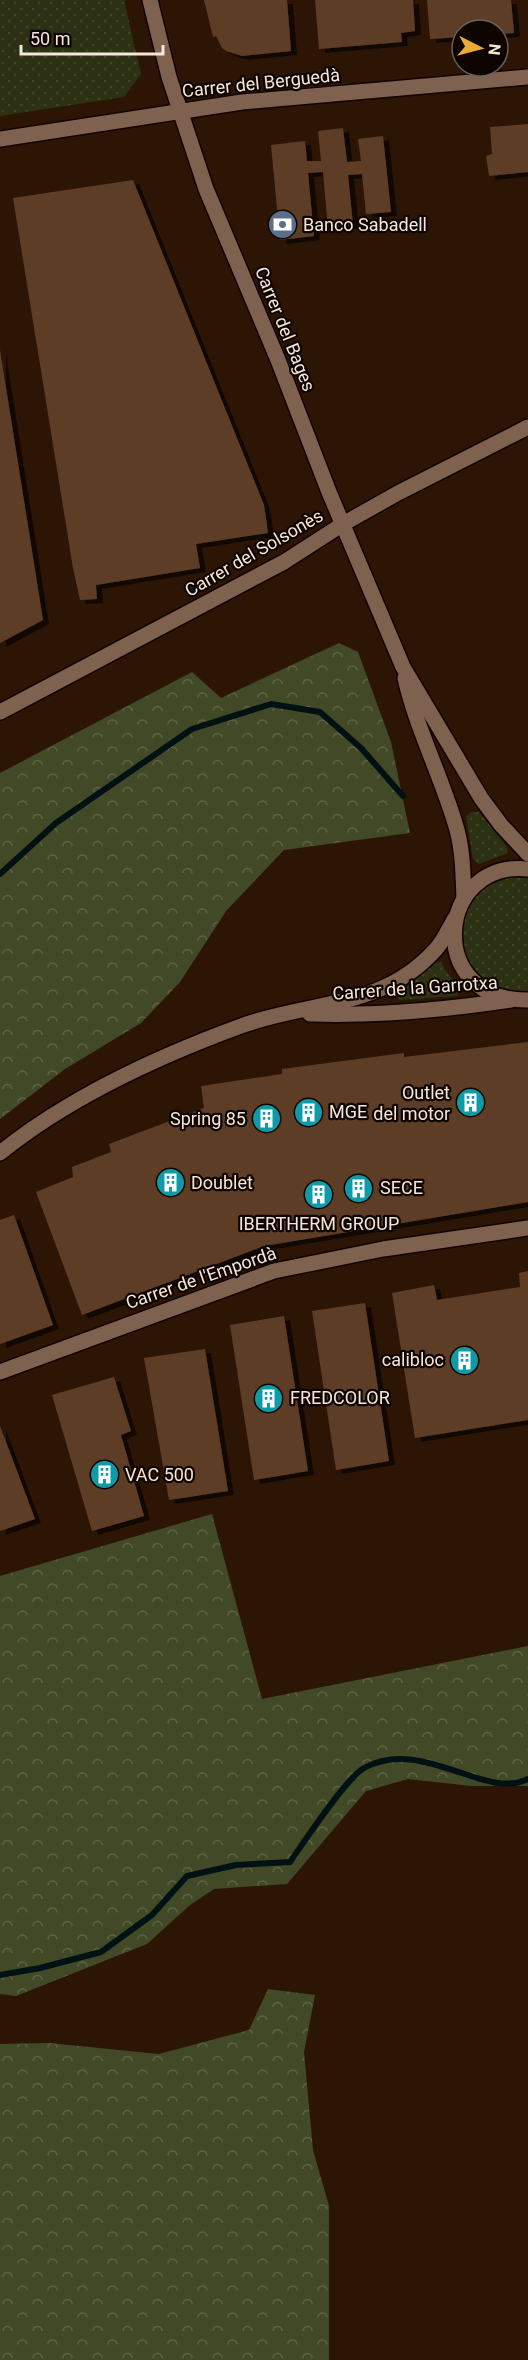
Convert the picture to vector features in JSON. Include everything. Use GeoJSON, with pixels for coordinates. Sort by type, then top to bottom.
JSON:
{"type":"FeatureCollection","features":[{"type":"Feature","properties":{"kind":"street","name":"Carrer del Bages"},"geometry":{"type":"LineString","coordinates":[[150,0],[169,77],[206,189],[403,667],[481,798],[501,825],[528,854]]}},
{"type":"Feature","properties":{"kind":"street","name":"Carrer del Berguedà"},"geometry":{"type":"LineString","coordinates":[[0,139],[242,102],[528,77]]}},
{"type":"Feature","properties":{"kind":"street","name":"Carrer del Solsonès"},"geometry":{"type":"LineString","coordinates":[[0,712],[284,562],[343,524],[398,493],[528,427]]}},
{"type":"Feature","properties":{"kind":"street","name":"Carrer del Bages"},"geometry":{"type":"LineString","coordinates":[[403,667],[411,704],[458,831],[464,899]]}},
{"type":"Feature","properties":{"kind":"street"},"geometry":{"type":"LineString","coordinates":[[464,899],[474,886],[487,876],[503,870],[528,869]]}},
{"type":"Feature","properties":{"kind":"street","name":"Carrer de la Garrotxa"},"geometry":{"type":"LineString","coordinates":[[0,1153],[17,1139],[101,1088],[161,1058],[244,1024],[354,998],[378,991],[401,980],[438,947],[464,899]]}},
{"type":"Feature","properties":{"kind":"street"},"geometry":{"type":"LineString","coordinates":[[455,918],[453,936],[457,955],[465,972],[478,986],[493,995],[511,1000],[528,1000]]}},
{"type":"Feature","properties":{"kind":"street","name":"Carrer de la Garrotxa"},"geometry":{"type":"LineString","coordinates":[[286,1013],[356,1016],[511,1000]]}},
{"type":"Feature","properties":{"kind":"street","name":"Carrer de l'Empordà"},"geometry":{"type":"LineString","coordinates":[[0,1372],[274,1271],[384,1249],[528,1227]]}},
{"type":"Feature","properties":{"kind":"green space"},"geometry":{"type":"Polygon","coordinates":[[[0,0],[124,0],[141,74],[124,97],[0,116],[0,0]]]}},
{"type":"Feature","properties":{"kind":"green space"},"geometry":{"type":"Polygon","coordinates":[[[339,643],[358,652],[391,742],[410,833],[284,850],[226,911],[180,982],[141,1023],[65,1069],[0,1119],[0,773],[192,672],[221,698],[339,643]]]}},
{"type":"Feature","properties":{"kind":"green space"},"geometry":{"type":"Polygon","coordinates":[[[472,812],[479,812],[507,847],[508,853],[479,864],[473,859],[466,816],[472,812]]]}},
{"type":"Feature","properties":{"kind":"green space"},"geometry":{"type":"Polygon","coordinates":[[[514,877],[528,878],[528,994],[505,993],[475,973],[468,962],[462,938],[466,913],[472,902],[488,886],[514,877]]]}},
{"type":"Feature","properties":{"kind":"green space"},"geometry":{"type":"Polygon","coordinates":[[[441,961],[445,970],[461,990],[457,996],[400,1000],[396,995],[434,964],[441,961]]]}},
{"type":"Feature","properties":{"kind":"green space"},"geometry":{"type":"Polygon","coordinates":[[[212,1514],[262,1699],[528,1646],[528,1786],[472,1786],[408,1779],[366,1791],[287,1884],[214,1889],[190,1905],[147,1944],[16,1996],[0,1994],[0,1576],[212,1514]]]}},
{"type":"Feature","properties":{"kind":"green space"},"geometry":{"type":"Polygon","coordinates":[[[268,1989],[315,1995],[304,2052],[313,2150],[329,2206],[329,2360],[0,2360],[0,2044],[49,2043],[159,2054],[249,2030],[268,1989]]]}},
{"type":"Feature","properties":{"kind":"building"},"geometry":{"type":"Polygon","coordinates":[[[204,0],[287,0],[291,51],[242,56],[226,51],[216,36],[213,37],[204,0]]]}},
{"type":"Feature","properties":{"kind":"building"},"geometry":{"type":"Polygon","coordinates":[[[315,0],[413,0],[415,31],[401,33],[402,42],[319,49],[315,0]]]}},
{"type":"Feature","properties":{"kind":"building"},"geometry":{"type":"Polygon","coordinates":[[[427,0],[511,0],[514,33],[510,33],[510,18],[450,18],[450,38],[430,39],[427,0]]]}},
{"type":"Feature","properties":{"kind":"building"},"geometry":{"type":"Polygon","coordinates":[[[528,124],[528,172],[489,176],[486,156],[492,154],[490,127],[528,124]]]}},
{"type":"Feature","properties":{"kind":"building"},"geometry":{"type":"Polygon","coordinates":[[[343,128],[347,162],[361,161],[358,139],[383,136],[391,212],[366,214],[362,174],[348,175],[353,225],[328,228],[323,172],[308,173],[314,236],[280,240],[271,145],[305,141],[307,161],[321,161],[318,131],[343,128]]]}},
{"type":"Feature","properties":{"kind":"building"},"geometry":{"type":"Polygon","coordinates":[[[133,180],[264,505],[268,533],[196,544],[200,568],[96,585],[97,599],[80,600],[13,198],[133,180]]]}},
{"type":"Feature","properties":{"kind":"building"},"geometry":{"type":"Polygon","coordinates":[[[0,350],[43,620],[0,643],[0,350]]]}},
{"type":"Feature","properties":{"kind":"building"},"geometry":{"type":"Polygon","coordinates":[[[528,1042],[528,1202],[264,1246],[82,1315],[36,1192],[73,1177],[72,1167],[111,1152],[109,1144],[204,1108],[201,1086],[282,1074],[282,1069],[404,1053],[404,1057],[528,1042]]]}},
{"type":"Feature","properties":{"kind":"building"},"geometry":{"type":"Polygon","coordinates":[[[14,1215],[53,1325],[0,1344],[0,1220],[14,1215]]]}},
{"type":"Feature","properties":{"kind":"building","name":"calibloc"},"geometry":{"type":"Polygon","coordinates":[[[528,1271],[528,1420],[415,1438],[392,1293],[434,1285],[437,1300],[520,1287],[519,1273],[528,1271]]]}},
{"type":"Feature","properties":{"kind":"building","name":"FREDCOLOR"},"geometry":{"type":"Polygon","coordinates":[[[365,1303],[389,1461],[336,1470],[312,1311],[365,1303]]]}},
{"type":"Feature","properties":{"kind":"building","name":"FREDCOLOR"},"geometry":{"type":"Polygon","coordinates":[[[284,1316],[308,1471],[254,1480],[230,1325],[284,1316]]]}},
{"type":"Feature","properties":{"kind":"building"},"geometry":{"type":"Polygon","coordinates":[[[205,1349],[228,1491],[169,1500],[144,1358],[205,1349]]]}},
{"type":"Feature","properties":{"kind":"building","name":"VAC 500"},"geometry":{"type":"Polygon","coordinates":[[[114,1377],[131,1431],[121,1435],[144,1516],[92,1531],[52,1395],[114,1377]]]}},
{"type":"Feature","properties":{"kind":"building"},"geometry":{"type":"Polygon","coordinates":[[[0,1426],[35,1519],[0,1531],[0,1426]]]}},
{"type":"Feature","properties":{"kind":"waterway"},"geometry":{"type":"LineString","coordinates":[[0,874],[56,823],[192,729],[271,704],[320,712],[361,748],[403,796]]}},
{"type":"Feature","properties":{"kind":"waterway"},"geometry":{"type":"LineString","coordinates":[[0,1975],[40,1968],[101,1952],[152,1915],[187,1876],[236,1865],[290,1862],[336,1797],[364,1768],[386,1760],[408,1759],[430,1763],[493,1782],[511,1784],[528,1779]]}},
{"type":"Feature","properties":{"kind":"place","name":"Banco Sabadell"},"geometry":{"type":"Point","coordinates":[282,225]}},
{"type":"Feature","properties":{"kind":"place","name":"Outlet del motor"},"geometry":{"type":"Point","coordinates":[471,1103]}},
{"type":"Feature","properties":{"kind":"place","name":"MGE"},"geometry":{"type":"Point","coordinates":[308,1112]}},
{"type":"Feature","properties":{"kind":"place","name":"Spring 85"},"geometry":{"type":"Point","coordinates":[267,1119]}},
{"type":"Feature","properties":{"kind":"place","name":"Doublet"},"geometry":{"type":"Point","coordinates":[170,1183]}},
{"type":"Feature","properties":{"kind":"place","name":"SECE"},"geometry":{"type":"Point","coordinates":[359,1188]}},
{"type":"Feature","properties":{"kind":"place","name":"IBERTHERM GROUP"},"geometry":{"type":"Point","coordinates":[319,1195]}},
{"type":"Feature","properties":{"kind":"place","name":"calibloc"},"geometry":{"type":"Point","coordinates":[465,1360]}},
{"type":"Feature","properties":{"kind":"place","name":"FREDCOLOR"},"geometry":{"type":"Point","coordinates":[269,1398]}},
{"type":"Feature","properties":{"kind":"place","name":"VAC 500"},"geometry":{"type":"Point","coordinates":[104,1475]}}]}
